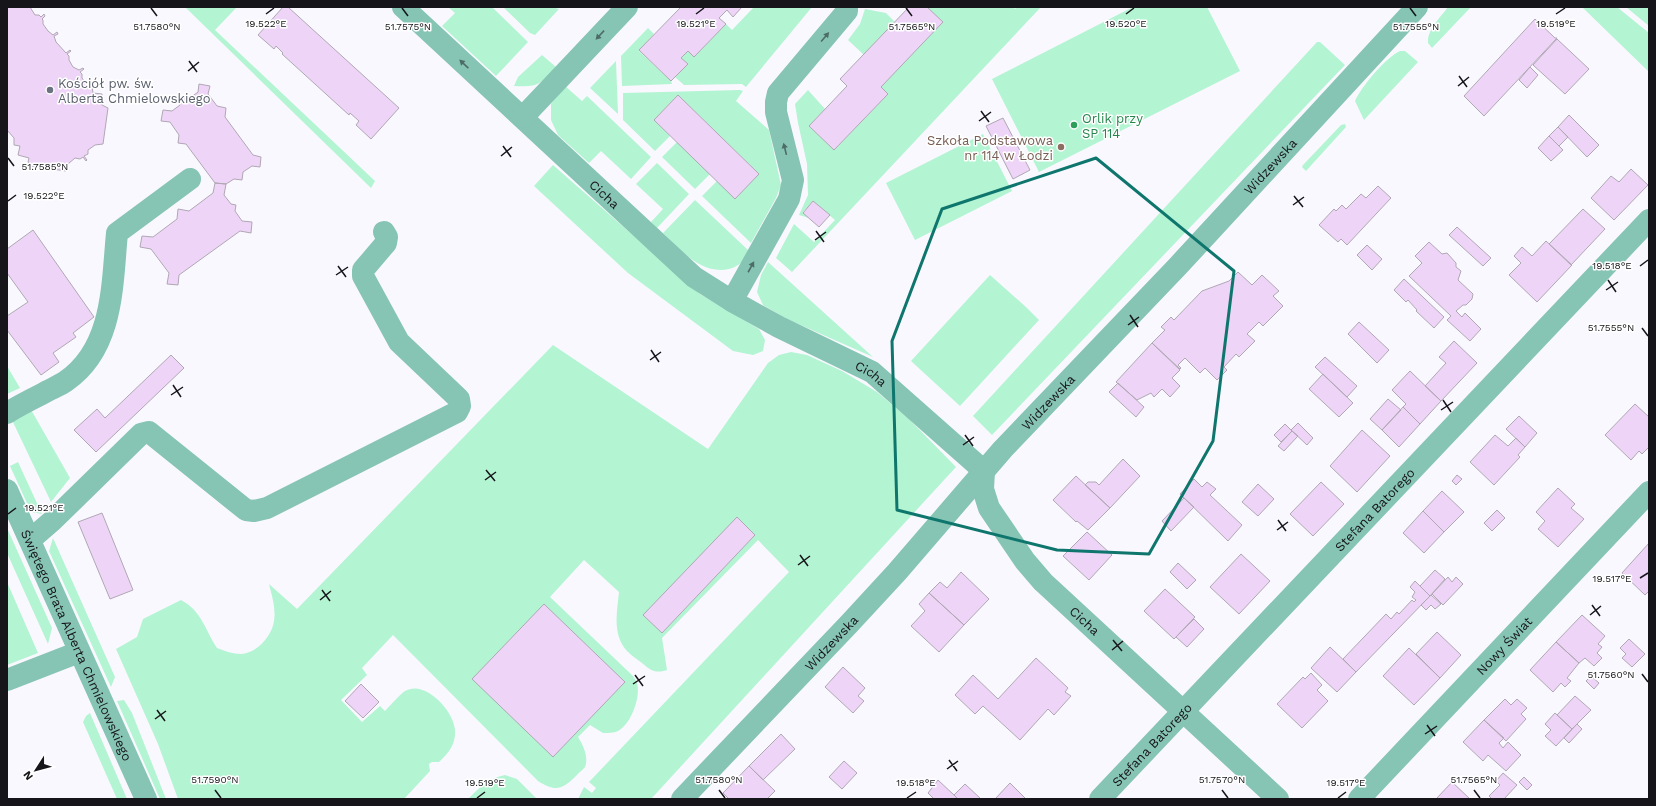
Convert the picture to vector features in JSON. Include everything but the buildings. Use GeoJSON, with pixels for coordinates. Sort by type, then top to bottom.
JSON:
{"type":"FeatureCollection","features":[{"type":"Feature","properties":{"kind":"street","name":"Cicha"},"geometry":{"type":"LineString","coordinates":[[403,7],[694,277],[732,302],[779,327],[872,372],[984,471],[983,489],[989,508],[1025,561],[1038,577],[1278,799]]}},
{"type":"Feature","properties":{"kind":"street"},"geometry":{"type":"LineString","coordinates":[[523,118],[627,7]]}},
{"type":"Feature","properties":{"kind":"street"},"geometry":{"type":"LineString","coordinates":[[732,302],[789,199],[791,191],[793,180],[776,112],[778,93],[847,11],[847,7]]}},
{"type":"Feature","properties":{"kind":"street","name":"Widzewska"},"geometry":{"type":"LineString","coordinates":[[682,799],[855,618],[1006,446],[1172,272],[1417,7]]}},
{"type":"Feature","properties":{"kind":"street"},"geometry":{"type":"LineString","coordinates":[[7,413],[66,381],[84,365],[98,346],[108,316],[117,233],[190,179]]}},
{"type":"Feature","properties":{"kind":"street","name":"Stefana Batorego"},"geometry":{"type":"LineString","coordinates":[[1100,799],[1649,220]]}},
{"type":"Feature","properties":{"kind":"street"},"geometry":{"type":"LineString","coordinates":[[30,540],[52,521],[141,434],[149,432],[246,510],[254,511],[267,508],[456,412],[460,406],[459,399],[399,342],[363,276],[363,270],[386,243],[387,237],[384,232]]}},
{"type":"Feature","properties":{"kind":"street","name":"Świętego Brata Alberta Chmielowskiego"},"geometry":{"type":"LineString","coordinates":[[7,490],[146,799]]}},
{"type":"Feature","properties":{"kind":"street","name":"Nowy Świat"},"geometry":{"type":"LineString","coordinates":[[1359,799],[1649,492]]}},
{"type":"Feature","properties":{"kind":"street"},"geometry":{"type":"LineString","coordinates":[[7,680],[79,652]]}},
{"type":"Feature","properties":{"kind":"highlighted area"},"geometry":{"type":"Polygon","coordinates":[[[1096,158],[1234,271],[1213,441],[1149,554],[1057,550],[897,510],[892,341],[942,209],[1096,158]]]}},
{"type":"Feature","properties":{"kind":"green space"},"geometry":{"type":"Polygon","coordinates":[[[185,7],[237,7],[215,30],[375,181],[371,188],[185,7]]]}},
{"type":"Feature","properties":{"kind":"green space"},"geometry":{"type":"Polygon","coordinates":[[[448,7],[492,7],[528,42],[496,76],[442,26],[455,13],[448,7]]]}},
{"type":"Feature","properties":{"kind":"green space"},"geometry":{"type":"Polygon","coordinates":[[[503,7],[552,7],[559,9],[535,35],[530,33],[503,7]]]}},
{"type":"Feature","properties":{"kind":"green space"},"geometry":{"type":"Polygon","coordinates":[[[754,7],[812,7],[746,87],[742,84],[684,85],[675,77],[688,64],[681,58],[688,51],[694,57],[726,24],[732,30],[754,7]]]}},
{"type":"Feature","properties":{"kind":"green space"},"geometry":{"type":"Polygon","coordinates":[[[927,7],[1013,7],[1015,9],[1017,7],[1041,7],[792,272],[776,258],[794,224],[814,242],[835,220],[813,201],[803,212],[809,218],[799,215],[808,195],[807,164],[795,104],[808,90],[825,109],[809,126],[834,150],[888,94],[881,87],[927,7]]]}},
{"type":"Feature","properties":{"kind":"green space","name":"Orlik przy SP 114"},"geometry":{"type":"Polygon","coordinates":[[[1133,7],[1207,7],[1240,71],[1039,172],[992,79],[1133,7]]]}},
{"type":"Feature","properties":{"kind":"green space"},"geometry":{"type":"Polygon","coordinates":[[[1448,7],[1471,7],[1432,48],[1428,43],[1428,38],[1432,28],[1448,7]]]}},
{"type":"Feature","properties":{"kind":"green space"},"geometry":{"type":"Polygon","coordinates":[[[1582,7],[1617,7],[1649,33],[1649,72],[1582,7]]]}},
{"type":"Feature","properties":{"kind":"green space"},"geometry":{"type":"Polygon","coordinates":[[[1626,7],[1649,7],[1649,26],[1626,7]]]}},
{"type":"Feature","properties":{"kind":"green space"},"geometry":{"type":"Polygon","coordinates":[[[865,9],[886,13],[895,22],[864,55],[848,40],[860,24],[865,9]]]}},
{"type":"Feature","properties":{"kind":"green space"},"geometry":{"type":"Polygon","coordinates":[[[648,28],[654,34],[639,51],[671,81],[672,84],[622,86],[621,56],[648,28]]]}},
{"type":"Feature","properties":{"kind":"green space"},"geometry":{"type":"Polygon","coordinates":[[[1317,42],[1320,42],[1345,65],[992,435],[973,416],[1317,42]]]}},
{"type":"Feature","properties":{"kind":"green space"},"geometry":{"type":"Polygon","coordinates":[[[1400,51],[1405,51],[1418,62],[1364,120],[1355,101],[1358,95],[1374,73],[1400,51]]]}},
{"type":"Feature","properties":{"kind":"green space"},"geometry":{"type":"Polygon","coordinates":[[[542,55],[556,67],[538,84],[529,86],[514,86],[518,77],[542,55]]]}},
{"type":"Feature","properties":{"kind":"green space"},"geometry":{"type":"Polygon","coordinates":[[[616,61],[618,114],[590,88],[616,61]]]}},
{"type":"Feature","properties":{"kind":"green space"},"geometry":{"type":"Polygon","coordinates":[[[565,86],[582,101],[587,96],[651,157],[631,179],[601,151],[589,163],[558,135],[551,120],[551,104],[565,86]]]}},
{"type":"Feature","properties":{"kind":"green space"},"geometry":{"type":"Polygon","coordinates":[[[743,91],[736,101],[769,130],[781,185],[776,198],[751,243],[702,196],[717,181],[735,198],[759,174],[678,95],[654,120],[670,136],[655,151],[623,120],[623,93],[743,91]]]}},
{"type":"Feature","properties":{"kind":"green space"},"geometry":{"type":"Polygon","coordinates":[[[1345,124],[1346,127],[1306,171],[1302,167],[1303,165],[1341,125],[1345,124]]]}},
{"type":"Feature","properties":{"kind":"green space"},"geometry":{"type":"Polygon","coordinates":[[[983,134],[1012,191],[915,240],[886,183],[983,134]]]}},
{"type":"Feature","properties":{"kind":"green space"},"geometry":{"type":"Polygon","coordinates":[[[677,142],[710,174],[695,189],[662,157],[677,142]]]}},
{"type":"Feature","properties":{"kind":"green space"},"geometry":{"type":"Polygon","coordinates":[[[657,163],[689,194],[657,228],[651,222],[663,209],[636,184],[657,163]]]}},
{"type":"Feature","properties":{"kind":"green space"},"geometry":{"type":"Polygon","coordinates":[[[553,165],[700,294],[759,329],[765,340],[763,351],[753,355],[733,351],[628,273],[534,186],[553,165]]]}},
{"type":"Feature","properties":{"kind":"green space"},"geometry":{"type":"Polygon","coordinates":[[[695,200],[748,250],[742,262],[729,269],[719,270],[709,268],[692,260],[663,233],[695,200]]]}},
{"type":"Feature","properties":{"kind":"green space"},"geometry":{"type":"Polygon","coordinates":[[[768,262],[873,357],[787,319],[763,305],[757,292],[761,275],[768,262]]]}},
{"type":"Feature","properties":{"kind":"green space"},"geometry":{"type":"Polygon","coordinates":[[[990,275],[1039,320],[960,406],[911,361],[990,275]]]}},
{"type":"Feature","properties":{"kind":"green space"},"geometry":{"type":"Polygon","coordinates":[[[553,345],[708,449],[768,363],[779,355],[791,352],[807,355],[842,371],[877,392],[909,419],[956,467],[651,799],[578,799],[584,787],[592,793],[596,788],[589,782],[789,572],[758,540],[662,638],[667,670],[659,672],[650,669],[627,651],[622,645],[617,631],[619,592],[584,560],[550,597],[632,675],[637,683],[638,689],[634,710],[623,728],[615,732],[603,733],[590,725],[578,737],[586,755],[585,767],[571,781],[562,787],[549,787],[538,781],[393,635],[362,668],[367,675],[341,700],[362,722],[380,706],[385,711],[405,691],[413,688],[421,689],[437,699],[450,714],[455,730],[451,748],[439,762],[432,762],[429,764],[430,771],[404,799],[178,799],[158,744],[116,649],[137,637],[143,619],[181,600],[188,604],[198,615],[217,648],[232,653],[241,654],[253,651],[263,643],[273,627],[274,607],[269,584],[297,609],[553,345]]]}},
{"type":"Feature","properties":{"kind":"green space"},"geometry":{"type":"Polygon","coordinates":[[[7,366],[20,388],[7,394],[7,366]]]}},
{"type":"Feature","properties":{"kind":"green space"},"geometry":{"type":"Polygon","coordinates":[[[30,408],[70,478],[51,502],[11,418],[30,408]]]}},
{"type":"Feature","properties":{"kind":"green space"},"geometry":{"type":"Polygon","coordinates":[[[18,462],[42,514],[31,512],[10,466],[18,462]]]}},
{"type":"Feature","properties":{"kind":"green space"},"geometry":{"type":"Polygon","coordinates":[[[7,528],[52,628],[48,644],[7,553],[7,528]]]}},
{"type":"Feature","properties":{"kind":"green space"},"geometry":{"type":"Polygon","coordinates":[[[53,538],[115,677],[111,687],[49,551],[53,538]]]}},
{"type":"Feature","properties":{"kind":"green space"},"geometry":{"type":"Polygon","coordinates":[[[7,582],[38,653],[7,665],[7,582]]]}},
{"type":"Feature","properties":{"kind":"green space"},"geometry":{"type":"Polygon","coordinates":[[[124,700],[132,713],[166,799],[160,799],[117,701],[124,700]]]}},
{"type":"Feature","properties":{"kind":"green space"},"geometry":{"type":"Polygon","coordinates":[[[90,713],[127,799],[117,799],[83,722],[86,716],[90,713]]]}},
{"type":"Feature","properties":{"kind":"green space"},"geometry":{"type":"Polygon","coordinates":[[[505,775],[517,779],[537,799],[468,799],[480,787],[489,781],[505,775]]]}},
{"type":"Feature","properties":{"kind":"place","name":"Kościół pw. św. Alberta Chmielowskiego"},"geometry":{"type":"Point","coordinates":[50,90]}},
{"type":"Feature","properties":{"kind":"place","name":"Orlik przy SP 114"},"geometry":{"type":"Point","coordinates":[1074,125]}},
{"type":"Feature","properties":{"kind":"place","name":"Szkoła Podstawowa nr 114 w Łodzi"},"geometry":{"type":"Point","coordinates":[1061,147]}}]}
